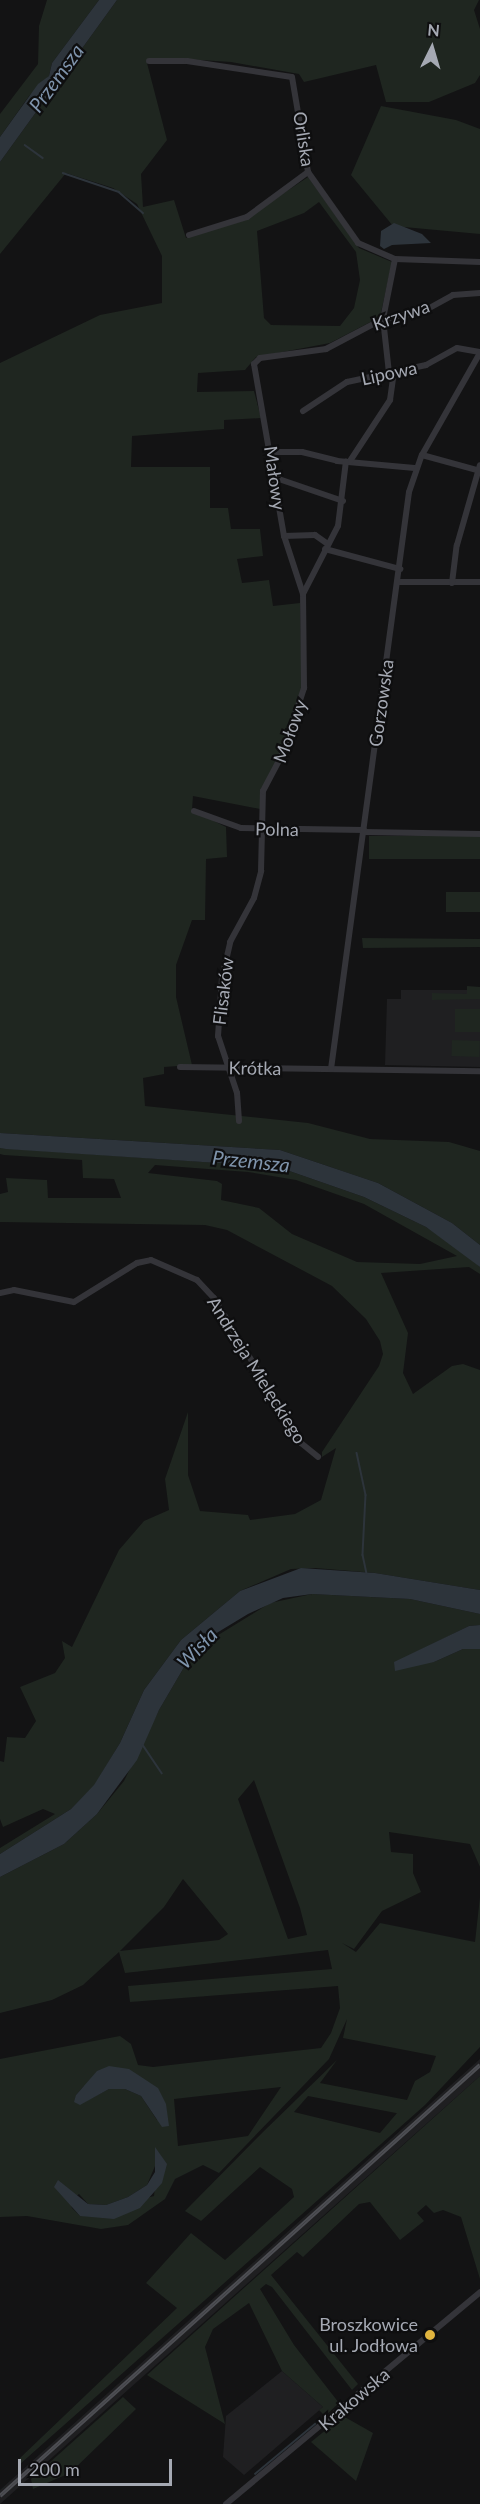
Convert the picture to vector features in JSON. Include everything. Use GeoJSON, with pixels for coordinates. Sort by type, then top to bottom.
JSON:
{"type":"FeatureCollection","features":[{"type":"Feature","properties":{"kind":"street","name":"Orliska"},"geometry":{"type":"LineString","coordinates":[[149,61],[187,61],[292,77],[308,172],[358,243],[395,258],[480,262]]}},
{"type":"Feature","properties":{"kind":"street"},"geometry":{"type":"LineString","coordinates":[[189,235],[247,217],[308,172]]}},
{"type":"Feature","properties":{"kind":"street"},"geometry":{"type":"LineString","coordinates":[[303,594],[338,526],[348,461],[390,400],[391,373],[383,318],[395,258]]}},
{"type":"Feature","properties":{"kind":"street","name":"Krzywa"},"geometry":{"type":"LineString","coordinates":[[255,361],[326,349],[383,318],[424,311],[453,295],[480,293]]}},
{"type":"Feature","properties":{"kind":"street","name":"Lipowa"},"geometry":{"type":"LineString","coordinates":[[303,411],[347,382],[426,365],[457,348],[480,352]]}},
{"type":"Feature","properties":{"kind":"street","name":"Gorzowska"},"geometry":{"type":"LineString","coordinates":[[331,1069],[400,569],[408,492],[422,455],[480,352]]}},
{"type":"Feature","properties":{"kind":"street","name":"Małowy"},"geometry":{"type":"LineString","coordinates":[[255,361],[284,536],[303,594]]}},
{"type":"Feature","properties":{"kind":"street"},"geometry":{"type":"LineString","coordinates":[[271,452],[302,452],[348,461],[416,468]]}},
{"type":"Feature","properties":{"kind":"street"},"geometry":{"type":"LineString","coordinates":[[422,455],[480,469],[457,545],[452,583]]}},
{"type":"Feature","properties":{"kind":"street"},"geometry":{"type":"LineString","coordinates":[[273,477],[343,501]]}},
{"type":"Feature","properties":{"kind":"street"},"geometry":{"type":"LineString","coordinates":[[284,536],[315,535],[327,547],[400,569]]}},
{"type":"Feature","properties":{"kind":"street"},"geometry":{"type":"LineString","coordinates":[[397,582],[480,582]]}},
{"type":"Feature","properties":{"kind":"street","name":"Mołowy"},"geometry":{"type":"LineString","coordinates":[[261,829],[263,791],[303,699],[303,594]]}},
{"type":"Feature","properties":{"kind":"street","name":"Polna"},"geometry":{"type":"LineString","coordinates":[[194,811],[237,827],[261,829],[480,834]]}},
{"type":"Feature","properties":{"kind":"street","name":"Flisaków"},"geometry":{"type":"LineString","coordinates":[[239,1121],[230,1067],[218,1036],[222,978],[230,942],[254,898],[261,871],[261,829]]}},
{"type":"Feature","properties":{"kind":"street","name":"Krótka"},"geometry":{"type":"LineString","coordinates":[[180,1067],[480,1071]]}},
{"type":"Feature","properties":{"kind":"street","name":"Andrzeja Mielęckiego"},"geometry":{"type":"LineString","coordinates":[[0,1293],[14,1290],[74,1302],[137,1263],[151,1260],[197,1280],[213,1298],[301,1443],[318,1457]]}},
{"type":"Feature","properties":{"kind":"street","name":"Krakowska"},"geometry":{"type":"LineString","coordinates":[[226,2504],[480,2292]]}},
{"type":"Feature","properties":{"kind":"shaded area"},"geometry":{"type":"Polygon","coordinates":[[[47,0],[99,0],[52,63],[49,76],[29,96],[0,137],[0,114],[38,64],[39,26],[47,0]]]}},
{"type":"Feature","properties":{"kind":"shaded area"},"geometry":{"type":"Polygon","coordinates":[[[117,0],[479,0],[474,10],[480,29],[480,75],[475,83],[429,102],[386,102],[376,65],[304,82],[299,74],[231,62],[170,58],[147,63],[167,140],[141,174],[143,207],[174,200],[186,238],[242,221],[308,177],[359,248],[392,262],[380,317],[330,343],[256,357],[245,370],[198,373],[197,392],[254,391],[261,418],[224,420],[224,429],[132,436],[131,467],[210,467],[210,508],[228,508],[231,529],[260,529],[263,556],[237,559],[242,583],[269,580],[273,606],[300,603],[302,700],[277,764],[261,789],[260,809],[193,796],[192,810],[226,827],[227,857],[206,859],[205,920],[192,920],[176,965],[176,997],[192,1065],[164,1067],[164,1074],[143,1078],[145,1106],[308,1123],[370,1139],[449,1142],[480,1151],[480,1245],[452,1223],[378,1183],[280,1150],[0,1133],[0,363],[100,315],[162,303],[162,256],[137,204],[113,188],[66,173],[0,254],[0,162],[117,0]],[[319,202],[304,213],[257,231],[264,318],[271,325],[340,326],[354,308],[360,280],[356,252],[319,202]]]}},
{"type":"Feature","properties":{"kind":"shaded area"},"geometry":{"type":"Polygon","coordinates":[[[381,106],[456,120],[480,129],[480,234],[393,226],[351,175],[381,106]]]}},
{"type":"Feature","properties":{"kind":"shaded area"},"geometry":{"type":"Polygon","coordinates":[[[369,836],[480,836],[480,859],[369,859],[369,836]]]}},
{"type":"Feature","properties":{"kind":"shaded area"},"geometry":{"type":"Polygon","coordinates":[[[446,892],[480,892],[480,912],[446,912],[446,892]]]}},
{"type":"Feature","properties":{"kind":"shaded area"},"geometry":{"type":"Polygon","coordinates":[[[362,938],[480,939],[480,947],[363,948],[362,938]]]}},
{"type":"Feature","properties":{"kind":"shaded area"},"geometry":{"type":"Polygon","coordinates":[[[467,986],[480,987],[480,999],[432,1000],[432,993],[467,994],[467,986]]]}},
{"type":"Feature","properties":{"kind":"shaded area"},"geometry":{"type":"Polygon","coordinates":[[[401,990],[467,990],[467,999],[480,999],[480,1067],[385,1065],[387,999],[401,999],[401,990]]]}},
{"type":"Feature","properties":{"kind":"shaded area"},"geometry":{"type":"Polygon","coordinates":[[[455,1009],[480,1009],[480,1032],[455,1032],[455,1009]]]}},
{"type":"Feature","properties":{"kind":"shaded area"},"geometry":{"type":"Polygon","coordinates":[[[452,1040],[480,1041],[479,1057],[451,1056],[452,1040]]]}},
{"type":"Feature","properties":{"kind":"shaded area"},"geometry":{"type":"Polygon","coordinates":[[[0,1148],[278,1167],[364,1197],[426,1227],[465,1253],[480,1267],[480,1274],[469,1267],[381,1273],[408,1333],[403,1373],[413,1394],[452,1366],[463,1364],[480,1370],[480,1590],[375,1573],[315,1568],[291,1569],[240,1591],[181,1640],[144,1690],[120,1743],[94,1786],[71,1809],[0,1854],[0,1848],[55,1814],[43,1809],[3,1827],[0,1819],[0,1761],[4,1762],[7,1737],[25,1738],[36,1721],[20,1687],[55,1673],[65,1658],[62,1641],[72,1647],[119,1550],[144,1521],[169,1510],[165,1479],[188,1412],[188,1475],[200,1511],[248,1515],[250,1520],[295,1514],[321,1500],[336,1448],[322,1457],[322,1452],[379,1366],[383,1354],[380,1341],[366,1319],[332,1286],[227,1230],[205,1225],[0,1222],[0,1194],[8,1192],[6,1178],[47,1180],[48,1198],[121,1198],[114,1179],[83,1178],[82,1160],[0,1154],[0,1148]],[[155,1165],[148,1173],[217,1181],[222,1184],[221,1200],[259,1208],[292,1234],[357,1262],[420,1264],[457,1256],[364,1204],[296,1180],[248,1172],[155,1165]]]}},
{"type":"Feature","properties":{"kind":"shaded area"},"geometry":{"type":"Polygon","coordinates":[[[312,1594],[410,1599],[480,1614],[480,1625],[469,1626],[394,1663],[434,1662],[463,1649],[480,1649],[480,1867],[470,1844],[389,1832],[391,1852],[413,1854],[413,1873],[421,1892],[382,1911],[354,1949],[342,1943],[356,1952],[380,1923],[475,1942],[480,1897],[480,2047],[425,2105],[19,2465],[20,2458],[177,2308],[146,2283],[191,2233],[225,2260],[294,2197],[292,2189],[260,2167],[201,2221],[185,2211],[263,2132],[337,2060],[320,2083],[407,2100],[415,2081],[430,2072],[436,2056],[343,2038],[347,2019],[329,2059],[219,2173],[203,2165],[175,2179],[165,2199],[128,2225],[101,2229],[27,2216],[0,2217],[0,2059],[120,2036],[131,2044],[138,2065],[153,2067],[321,2048],[331,2033],[340,2008],[338,1986],[130,2002],[128,1986],[332,1969],[328,1950],[125,1973],[119,1952],[83,1985],[52,2000],[0,2013],[0,1877],[64,1844],[97,1814],[124,1781],[159,1710],[190,1657],[202,1645],[270,1603],[312,1594]],[[254,1780],[238,1799],[288,1939],[307,1935],[300,1908],[254,1780]],[[183,1879],[164,1907],[120,1951],[219,1940],[228,1934],[183,1879]],[[84,2086],[76,2095],[84,2102],[109,2089],[125,2089],[141,2096],[157,2120],[158,2088],[84,2086]],[[281,2087],[174,2099],[178,2146],[248,2136],[281,2087]],[[308,2096],[294,2112],[380,2133],[397,2113],[308,2096]],[[158,2159],[147,2185],[128,2197],[106,2205],[88,2204],[79,2194],[70,2201],[72,2208],[80,2216],[154,2196],[158,2159]]]}},
{"type":"Feature","properties":{"kind":"shaded area"},"geometry":{"type":"Polygon","coordinates":[[[480,2059],[480,2076],[0,2504],[0,2490],[480,2059]]]}},
{"type":"Feature","properties":{"kind":"shaded area"},"geometry":{"type":"Polygon","coordinates":[[[480,2076],[480,2279],[461,2217],[443,2210],[434,2213],[426,2205],[417,2213],[424,2221],[400,2240],[370,2202],[359,2204],[303,2257],[297,2252],[271,2275],[358,2384],[352,2390],[272,2287],[266,2284],[260,2289],[294,2345],[339,2403],[325,2416],[319,2410],[323,2407],[282,2371],[249,2303],[213,2329],[205,2347],[225,2424],[147,2375],[480,2076]]]}},
{"type":"Feature","properties":{"kind":"shaded area"},"geometry":{"type":"Polygon","coordinates":[[[282,2371],[323,2407],[244,2475],[223,2457],[226,2416],[282,2371]]]}},
{"type":"Feature","properties":{"kind":"shaded area"},"geometry":{"type":"Polygon","coordinates":[[[123,2397],[136,2409],[70,2473],[33,2489],[31,2479],[123,2397]]]}},
{"type":"Feature","properties":{"kind":"shaded area"},"geometry":{"type":"Polygon","coordinates":[[[343,2416],[373,2433],[356,2481],[311,2442],[343,2416]]]}},
{"type":"Feature","properties":{"kind":"water","name":"Przemsza"},"geometry":{"type":"Polygon","coordinates":[[[99,0],[117,0],[0,162],[0,137],[38,84],[49,76],[52,63],[99,0]]]}},
{"type":"Feature","properties":{"kind":"water"},"geometry":{"type":"Polygon","coordinates":[[[394,223],[422,234],[431,243],[392,245],[384,249],[380,246],[381,231],[394,223]]]}},
{"type":"Feature","properties":{"kind":"water","name":"Przemsza"},"geometry":{"type":"Polygon","coordinates":[[[0,1133],[280,1150],[378,1183],[452,1223],[480,1245],[480,1267],[426,1227],[364,1197],[278,1167],[6,1149],[0,1148],[0,1133]]]}},
{"type":"Feature","properties":{"kind":"water","name":"Wisła"},"geometry":{"type":"Polygon","coordinates":[[[301,1568],[375,1573],[480,1590],[480,1614],[410,1599],[312,1594],[283,1598],[248,1614],[215,1634],[190,1657],[159,1710],[137,1760],[97,1814],[64,1844],[0,1877],[0,1854],[71,1809],[94,1785],[120,1743],[144,1690],[181,1640],[240,1591],[301,1568]]]}},
{"type":"Feature","properties":{"kind":"water"},"geometry":{"type":"Polygon","coordinates":[[[480,1625],[480,1649],[463,1649],[434,1662],[395,1671],[394,1662],[469,1626],[480,1625]]]}},
{"type":"Feature","properties":{"kind":"water"},"geometry":{"type":"Polygon","coordinates":[[[109,2066],[129,2069],[158,2088],[166,2104],[169,2126],[162,2127],[141,2096],[125,2089],[109,2089],[80,2105],[74,2102],[76,2095],[97,2071],[109,2066]]]}},
{"type":"Feature","properties":{"kind":"water"},"geometry":{"type":"Polygon","coordinates":[[[155,2147],[167,2164],[162,2183],[140,2208],[114,2219],[80,2216],[54,2187],[58,2180],[88,2204],[106,2205],[128,2197],[147,2185],[155,2172],[155,2147]]]}},
{"type":"Feature","properties":{"kind":"waterway"},"geometry":{"type":"LineString","coordinates":[[25,145],[43,158]]}},
{"type":"Feature","properties":{"kind":"waterway"},"geometry":{"type":"LineString","coordinates":[[63,173],[119,192],[143,213]]}},
{"type":"Feature","properties":{"kind":"waterway"},"geometry":{"type":"LineString","coordinates":[[357,1453],[366,1495],[363,1555],[367,1574]]}},
{"type":"Feature","properties":{"kind":"waterway"},"geometry":{"type":"LineString","coordinates":[[143,1745],[162,1773]]}},
{"type":"Feature","properties":{"kind":"waterway"},"geometry":{"type":"LineString","coordinates":[[255,2474],[315,2424]]}},
{"type":"Feature","properties":{"kind":"railway"},"geometry":{"type":"LineString","coordinates":[[0,2496],[480,2065]]}},
{"type":"Feature","properties":{"kind":"place","name":"Broszkowice ul. Jodłowa"},"geometry":{"type":"Point","coordinates":[430,2335]}}]}
